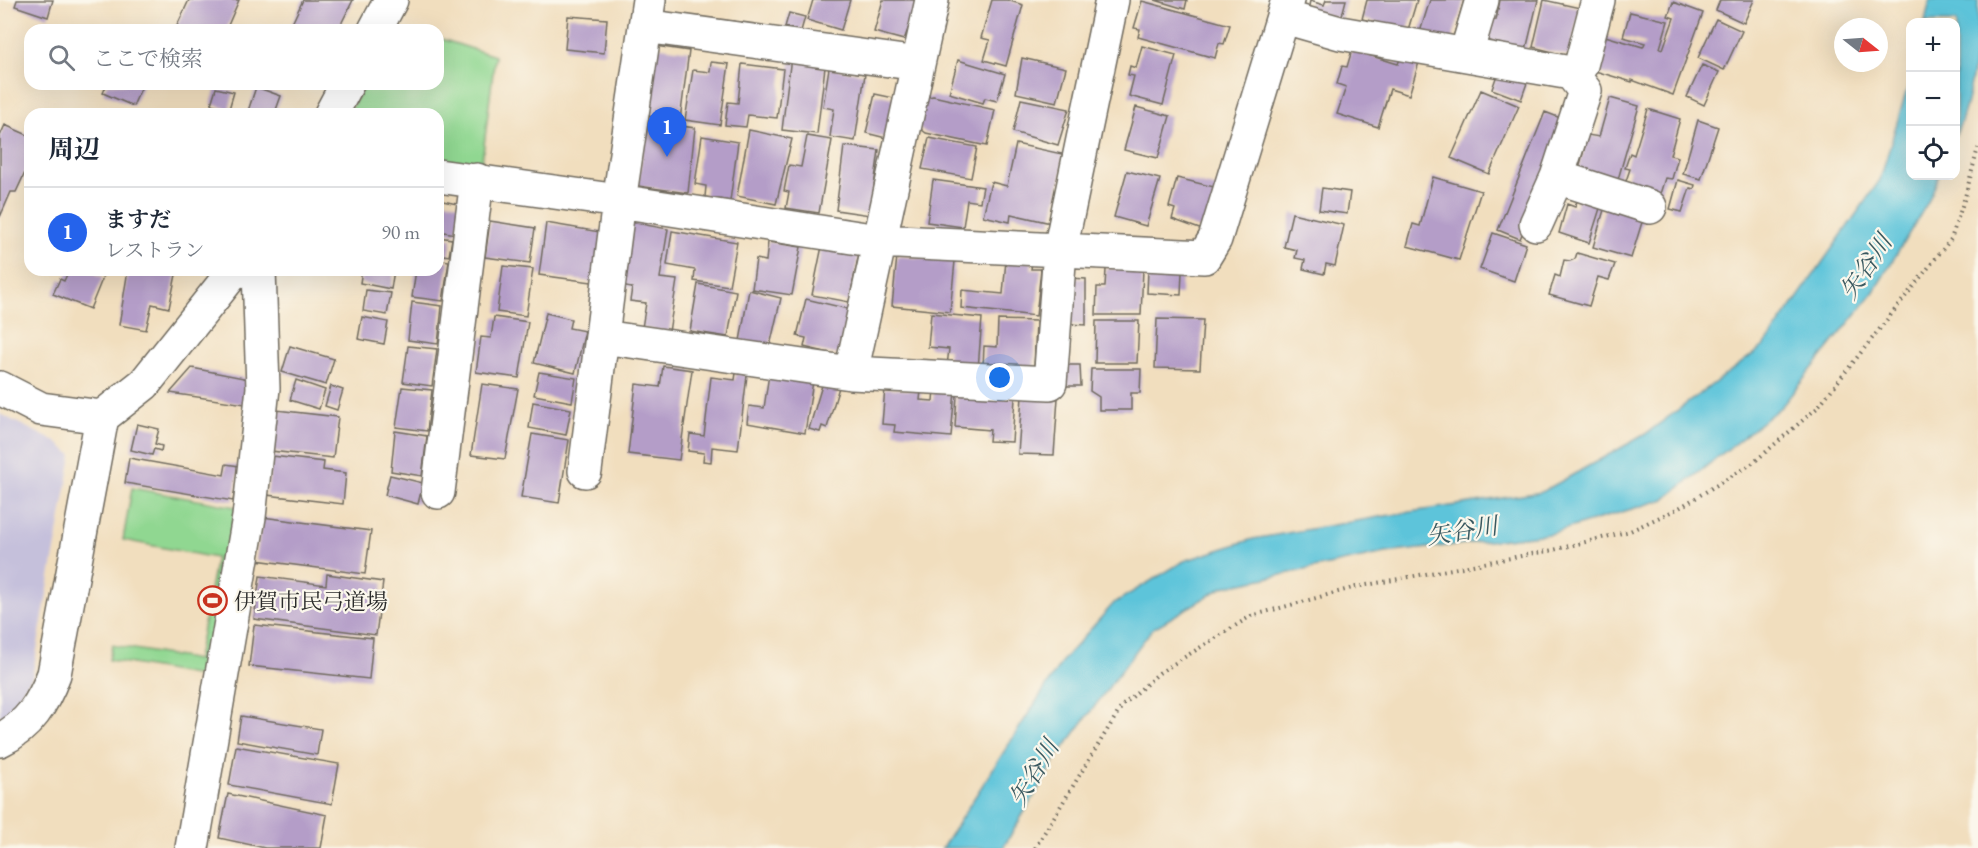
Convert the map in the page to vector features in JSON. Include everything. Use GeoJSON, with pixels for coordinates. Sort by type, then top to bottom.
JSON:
{"type":"FeatureCollection","features":[{"type":"Feature","properties":{"kind":"street"},"geometry":{"type":"LineString","coordinates":[[378,24],[391,0]]}},
{"type":"Feature","properties":{"kind":"street"},"geometry":{"type":"LineString","coordinates":[[851,373],[932,0]]}},
{"type":"Feature","properties":{"kind":"street"},"geometry":{"type":"LineString","coordinates":[[603,336],[851,373],[1050,383],[1060,250],[1112,0]]}},
{"type":"Feature","properties":{"kind":"street"},"geometry":{"type":"LineString","coordinates":[[1466,54],[1482,0]]}},
{"type":"Feature","properties":{"kind":"street"},"geometry":{"type":"LineString","coordinates":[[1571,73],[1581,65],[1598,0]]}},
{"type":"Feature","properties":{"kind":"street"},"geometry":{"type":"LineString","coordinates":[[444,177],[878,241],[1204,257],[1215,239],[1286,8],[1340,33],[1571,73],[1586,91],[1557,177],[1536,224]]}},
{"type":"Feature","properties":{"kind":"street"},"geometry":{"type":"LineString","coordinates":[[585,471],[647,13],[918,64]]}},
{"type":"Feature","properties":{"kind":"street"},"geometry":{"type":"LineString","coordinates":[[334,108],[344,90]]}},
{"type":"Feature","properties":{"kind":"street"},"geometry":{"type":"LineString","coordinates":[[1557,177],[1650,207]]}},
{"type":"Feature","properties":{"kind":"street"},"geometry":{"type":"LineString","coordinates":[[438,492],[477,180]]}},
{"type":"Feature","properties":{"kind":"street"},"geometry":{"type":"LineString","coordinates":[[0,740],[30,720],[46,696],[54,674],[102,417],[144,384],[230,276]]}},
{"type":"Feature","properties":{"kind":"street"},"geometry":{"type":"LineString","coordinates":[[192,848],[249,518],[263,388],[259,276]]}},
{"type":"Feature","properties":{"kind":"street"},"geometry":{"type":"LineString","coordinates":[[0,388],[41,409],[102,417]]}},
{"type":"Feature","properties":{"kind":"path"},"geometry":{"type":"LineString","coordinates":[[1035,848],[1122,706],[1159,673],[1251,616],[1356,587],[1553,550],[1630,531],[1679,508],[1753,463],[1818,408],[1951,239],[1978,148]]}},
{"type":"Feature","properties":{"kind":"shaded area"},"geometry":{"type":"Polygon","coordinates":[[[0,414],[56,442],[72,455],[32,677],[5,716],[0,718],[0,414]]]}},
{"type":"Feature","properties":{"kind":"green space"},"geometry":{"type":"Polygon","coordinates":[[[444,40],[495,56],[481,170],[444,165],[444,108],[351,108],[362,90],[444,90],[444,40]]]}},
{"type":"Feature","properties":{"kind":"green space","name":"伊賀市民弓道場"},"geometry":{"type":"Polygon","coordinates":[[[132,488],[236,507],[205,677],[109,660],[112,645],[197,660],[216,558],[123,540],[132,488]]]}},
{"type":"Feature","properties":{"kind":"water"},"geometry":{"type":"Polygon","coordinates":[[[1930,0],[1978,0],[1973,69],[1967,103],[1960,124],[1960,18],[1926,18],[1930,0]]]}},
{"type":"Feature","properties":{"kind":"water","name":"矢谷川"},"geometry":{"type":"Polygon","coordinates":[[[1906,92],[1906,180],[1937,180],[1928,202],[1873,293],[1782,406],[1665,499],[1549,534],[1385,553],[1223,587],[1152,629],[1057,757],[1003,848],[942,848],[1063,660],[1114,603],[1184,561],[1253,539],[1542,492],[1644,435],[1764,346],[1880,180],[1906,92]]]}},
{"type":"Feature","properties":{"kind":"building"},"geometry":{"type":"Polygon","coordinates":[[[17,0],[53,0],[48,17],[15,6],[17,0]]]}},
{"type":"Feature","properties":{"kind":"building"},"geometry":{"type":"Polygon","coordinates":[[[189,0],[239,0],[229,24],[178,24],[189,0]]]}},
{"type":"Feature","properties":{"kind":"building"},"geometry":{"type":"Polygon","coordinates":[[[303,0],[353,0],[341,24],[292,24],[303,0]]]}},
{"type":"Feature","properties":{"kind":"building"},"geometry":{"type":"Polygon","coordinates":[[[813,0],[850,0],[841,30],[807,20],[813,0]]]}},
{"type":"Feature","properties":{"kind":"building"},"geometry":{"type":"Polygon","coordinates":[[[883,0],[920,0],[912,31],[908,29],[904,40],[874,32],[883,0]]]}},
{"type":"Feature","properties":{"kind":"building"},"geometry":{"type":"Polygon","coordinates":[[[992,0],[1007,0],[1023,5],[1006,66],[984,60],[990,40],[981,38],[992,0]]]}},
{"type":"Feature","properties":{"kind":"building"},"geometry":{"type":"Polygon","coordinates":[[[1155,0],[1187,0],[1185,9],[1155,0]]]}},
{"type":"Feature","properties":{"kind":"building"},"geometry":{"type":"Polygon","coordinates":[[[1326,0],[1346,0],[1341,19],[1308,10],[1310,1],[1324,5],[1326,0]]]}},
{"type":"Feature","properties":{"kind":"building"},"geometry":{"type":"Polygon","coordinates":[[[1367,0],[1417,0],[1408,30],[1362,19],[1367,0]]]}},
{"type":"Feature","properties":{"kind":"building"},"geometry":{"type":"Polygon","coordinates":[[[1430,0],[1464,0],[1452,41],[1420,32],[1430,0]]]}},
{"type":"Feature","properties":{"kind":"building"},"geometry":{"type":"Polygon","coordinates":[[[1500,0],[1538,0],[1526,50],[1485,40],[1491,19],[1496,20],[1500,0]]]}},
{"type":"Feature","properties":{"kind":"building"},"geometry":{"type":"Polygon","coordinates":[[[1544,0],[1580,8],[1569,56],[1533,47],[1544,0]]]}},
{"type":"Feature","properties":{"kind":"building"},"geometry":{"type":"Polygon","coordinates":[[[1720,0],[1754,0],[1744,23],[1716,10],[1720,0]]]}},
{"type":"Feature","properties":{"kind":"building"},"geometry":{"type":"Polygon","coordinates":[[[1142,1],[1230,25],[1224,44],[1219,43],[1215,58],[1138,37],[1140,29],[1134,28],[1142,1]]]}},
{"type":"Feature","properties":{"kind":"building"},"geometry":{"type":"Polygon","coordinates":[[[1673,2],[1703,13],[1673,95],[1632,80],[1632,82],[1595,71],[1605,36],[1643,47],[1645,43],[1623,37],[1630,12],[1668,21],[1660,48],[1663,49],[1674,18],[1668,16],[1673,2]]]}},
{"type":"Feature","properties":{"kind":"building"},"geometry":{"type":"Polygon","coordinates":[[[789,13],[805,17],[801,31],[785,27],[789,13]]]}},
{"type":"Feature","properties":{"kind":"building"},"geometry":{"type":"Polygon","coordinates":[[[568,16],[607,19],[604,53],[565,49],[568,16]]]}},
{"type":"Feature","properties":{"kind":"building"},"geometry":{"type":"Polygon","coordinates":[[[1716,19],[1742,31],[1724,70],[1698,58],[1716,19]]]}},
{"type":"Feature","properties":{"kind":"building"},"geometry":{"type":"Polygon","coordinates":[[[655,46],[689,51],[680,120],[646,116],[655,46]]]}},
{"type":"Feature","properties":{"kind":"building"},"geometry":{"type":"Polygon","coordinates":[[[1142,46],[1176,55],[1163,105],[1129,96],[1134,76],[1128,75],[1130,66],[1136,68],[1142,46]]]}},
{"type":"Feature","properties":{"kind":"building"},"geometry":{"type":"Polygon","coordinates":[[[1352,50],[1398,64],[1402,54],[1420,59],[1409,95],[1390,89],[1378,127],[1337,114],[1346,87],[1337,84],[1342,66],[1347,67],[1352,50]]]}},
{"type":"Feature","properties":{"kind":"building"},"geometry":{"type":"Polygon","coordinates":[[[791,57],[825,67],[817,134],[782,130],[791,57]]]}},
{"type":"Feature","properties":{"kind":"building"},"geometry":{"type":"Polygon","coordinates":[[[1022,58],[1066,68],[1057,102],[1016,93],[1022,58]]]}},
{"type":"Feature","properties":{"kind":"building"},"geometry":{"type":"Polygon","coordinates":[[[958,60],[1005,74],[997,101],[985,98],[983,103],[949,93],[958,60]]]}},
{"type":"Feature","properties":{"kind":"building"},"geometry":{"type":"Polygon","coordinates":[[[711,62],[729,64],[720,125],[685,120],[693,70],[710,72],[711,62]]]}},
{"type":"Feature","properties":{"kind":"building"},"geometry":{"type":"Polygon","coordinates":[[[742,64],[783,69],[777,118],[748,115],[746,127],[725,125],[728,102],[738,103],[742,64]]]}},
{"type":"Feature","properties":{"kind":"building"},"geometry":{"type":"Polygon","coordinates":[[[1702,65],[1719,72],[1704,105],[1687,97],[1702,65]]]}},
{"type":"Feature","properties":{"kind":"building"},"geometry":{"type":"Polygon","coordinates":[[[829,68],[865,74],[855,141],[830,137],[834,109],[823,107],[829,68]]]}},
{"type":"Feature","properties":{"kind":"building"},"geometry":{"type":"Polygon","coordinates":[[[1498,72],[1527,83],[1521,100],[1492,89],[1498,72]]]}},
{"type":"Feature","properties":{"kind":"building"},"geometry":{"type":"Polygon","coordinates":[[[104,90],[140,90],[133,106],[103,93],[104,90]]]}},
{"type":"Feature","properties":{"kind":"building"},"geometry":{"type":"Polygon","coordinates":[[[215,90],[234,92],[229,108],[211,104],[215,90]]]}},
{"type":"Feature","properties":{"kind":"building"},"geometry":{"type":"Polygon","coordinates":[[[255,90],[264,90],[281,96],[277,108],[249,108],[255,90]]]}},
{"type":"Feature","properties":{"kind":"building"},"geometry":{"type":"Polygon","coordinates":[[[1481,90],[1519,106],[1489,174],[1451,158],[1481,90]]]}},
{"type":"Feature","properties":{"kind":"building"},"geometry":{"type":"Polygon","coordinates":[[[875,94],[894,98],[886,138],[866,133],[875,94]]]}},
{"type":"Feature","properties":{"kind":"building"},"geometry":{"type":"Polygon","coordinates":[[[933,96],[995,110],[987,146],[926,133],[917,126],[924,98],[933,96]]]}},
{"type":"Feature","properties":{"kind":"building"},"geometry":{"type":"Polygon","coordinates":[[[1610,98],[1639,106],[1617,183],[1578,172],[1588,135],[1599,137],[1610,98]]]}},
{"type":"Feature","properties":{"kind":"building"},"geometry":{"type":"Polygon","coordinates":[[[1021,99],[1069,109],[1058,145],[1013,132],[1021,99]]]}},
{"type":"Feature","properties":{"kind":"building"},"geometry":{"type":"Polygon","coordinates":[[[1136,107],[1170,116],[1158,158],[1124,150],[1136,107]]]}},
{"type":"Feature","properties":{"kind":"building"},"geometry":{"type":"Polygon","coordinates":[[[1648,109],[1680,119],[1670,155],[1678,157],[1672,179],[1665,178],[1660,194],[1625,184],[1630,169],[1625,168],[1630,153],[1634,155],[1648,109]]]}},
{"type":"Feature","properties":{"kind":"building"},"geometry":{"type":"Polygon","coordinates":[[[1545,112],[1568,121],[1520,239],[1498,230],[1545,112]]]}},
{"type":"Feature","properties":{"kind":"building"},"geometry":{"type":"Polygon","coordinates":[[[1698,120],[1718,127],[1701,179],[1683,174],[1698,120]]]}},
{"type":"Feature","properties":{"kind":"building"},"geometry":{"type":"Polygon","coordinates":[[[646,121],[695,128],[688,193],[638,186],[646,121]]]}},
{"type":"Feature","properties":{"kind":"building"},"geometry":{"type":"Polygon","coordinates":[[[5,125],[24,133],[24,175],[16,192],[11,192],[0,217],[0,136],[5,125]]]}},
{"type":"Feature","properties":{"kind":"building"},"geometry":{"type":"Polygon","coordinates":[[[749,130],[792,139],[776,204],[737,196],[749,130]]]}},
{"type":"Feature","properties":{"kind":"building"},"geometry":{"type":"Polygon","coordinates":[[[702,136],[738,142],[730,201],[705,197],[706,186],[695,184],[702,136]]]}},
{"type":"Feature","properties":{"kind":"building"},"geometry":{"type":"Polygon","coordinates":[[[807,136],[832,140],[819,213],[786,208],[789,192],[784,191],[789,165],[801,167],[807,136]]]}},
{"type":"Feature","properties":{"kind":"building"},"geometry":{"type":"Polygon","coordinates":[[[929,138],[977,147],[971,178],[922,169],[929,138]]]}},
{"type":"Feature","properties":{"kind":"building"},"geometry":{"type":"Polygon","coordinates":[[[1016,144],[1062,154],[1063,167],[1051,223],[1011,214],[1010,222],[983,216],[991,182],[1007,186],[1016,144]]]}},
{"type":"Feature","properties":{"kind":"building"},"geometry":{"type":"Polygon","coordinates":[[[844,146],[879,150],[870,215],[836,210],[844,146]]]}},
{"type":"Feature","properties":{"kind":"building"},"geometry":{"type":"Polygon","coordinates":[[[1127,171],[1160,179],[1146,226],[1114,217],[1127,171]]]}},
{"type":"Feature","properties":{"kind":"building"},"geometry":{"type":"Polygon","coordinates":[[[1433,177],[1481,191],[1459,260],[1407,246],[1413,224],[1420,226],[1433,177]]]}},
{"type":"Feature","properties":{"kind":"building"},"geometry":{"type":"Polygon","coordinates":[[[1177,178],[1218,188],[1205,231],[1172,219],[1175,209],[1169,207],[1177,178]]]}},
{"type":"Feature","properties":{"kind":"building"},"geometry":{"type":"Polygon","coordinates":[[[933,180],[983,187],[980,202],[967,200],[963,227],[927,222],[933,180]]]}},
{"type":"Feature","properties":{"kind":"building"},"geometry":{"type":"Polygon","coordinates":[[[1678,180],[1695,185],[1694,189],[1690,188],[1682,212],[1670,209],[1678,180]]]}},
{"type":"Feature","properties":{"kind":"building"},"geometry":{"type":"Polygon","coordinates":[[[1322,188],[1350,192],[1347,214],[1319,210],[1322,188]]]}},
{"type":"Feature","properties":{"kind":"building"},"geometry":{"type":"Polygon","coordinates":[[[1579,195],[1602,202],[1589,243],[1559,233],[1567,204],[1575,207],[1579,195]]]}},
{"type":"Feature","properties":{"kind":"building"},"geometry":{"type":"Polygon","coordinates":[[[444,201],[462,205],[456,234],[444,232],[444,201]]]}},
{"type":"Feature","properties":{"kind":"building"},"geometry":{"type":"Polygon","coordinates":[[[1606,203],[1643,219],[1631,258],[1593,247],[1606,203]]]}},
{"type":"Feature","properties":{"kind":"building"},"geometry":{"type":"Polygon","coordinates":[[[1292,213],[1344,225],[1335,266],[1326,264],[1324,274],[1303,269],[1305,260],[1295,258],[1297,250],[1284,247],[1292,213]]]}},
{"type":"Feature","properties":{"kind":"building"},"geometry":{"type":"Polygon","coordinates":[[[490,221],[535,228],[530,263],[485,257],[490,221]]]}},
{"type":"Feature","properties":{"kind":"building"},"geometry":{"type":"Polygon","coordinates":[[[630,222],[668,229],[660,278],[677,280],[669,332],[642,328],[646,303],[630,301],[632,288],[620,286],[630,222]]]}},
{"type":"Feature","properties":{"kind":"building"},"geometry":{"type":"Polygon","coordinates":[[[546,223],[606,233],[599,283],[539,275],[546,223]]]}},
{"type":"Feature","properties":{"kind":"building"},"geometry":{"type":"Polygon","coordinates":[[[672,231],[737,242],[729,286],[694,281],[695,270],[667,265],[672,231]]]}},
{"type":"Feature","properties":{"kind":"building"},"geometry":{"type":"Polygon","coordinates":[[[1493,233],[1526,244],[1514,281],[1480,269],[1493,233]]]}},
{"type":"Feature","properties":{"kind":"building"},"geometry":{"type":"Polygon","coordinates":[[[444,238],[452,239],[449,256],[444,255],[444,238]]]}},
{"type":"Feature","properties":{"kind":"building"},"geometry":{"type":"Polygon","coordinates":[[[768,242],[801,247],[792,295],[752,289],[756,259],[766,261],[768,242]]]}},
{"type":"Feature","properties":{"kind":"building"},"geometry":{"type":"Polygon","coordinates":[[[822,246],[859,253],[849,302],[812,295],[822,246]]]}},
{"type":"Feature","properties":{"kind":"building"},"geometry":{"type":"Polygon","coordinates":[[[1577,253],[1615,264],[1609,280],[1598,277],[1589,306],[1549,295],[1555,275],[1560,277],[1564,260],[1575,259],[1577,253]]]}},
{"type":"Feature","properties":{"kind":"building"},"geometry":{"type":"Polygon","coordinates":[[[897,256],[955,261],[950,312],[892,306],[897,256]]]}},
{"type":"Feature","properties":{"kind":"building"},"geometry":{"type":"Polygon","coordinates":[[[444,260],[449,261],[443,301],[412,297],[415,276],[444,276],[444,260]]]}},
{"type":"Feature","properties":{"kind":"building"},"geometry":{"type":"Polygon","coordinates":[[[1006,260],[1032,262],[1031,269],[1041,269],[1036,316],[961,308],[962,290],[1003,294],[1006,260]]]}},
{"type":"Feature","properties":{"kind":"building"},"geometry":{"type":"Polygon","coordinates":[[[503,266],[533,269],[526,316],[497,312],[503,266]]]}},
{"type":"Feature","properties":{"kind":"building"},"geometry":{"type":"Polygon","coordinates":[[[1106,269],[1143,269],[1141,315],[1096,315],[1097,287],[1105,287],[1106,269]]]}},
{"type":"Feature","properties":{"kind":"building"},"geometry":{"type":"Polygon","coordinates":[[[1148,270],[1182,272],[1181,295],[1147,293],[1148,270]]]}},
{"type":"Feature","properties":{"kind":"building"},"geometry":{"type":"Polygon","coordinates":[[[66,276],[103,277],[90,309],[53,294],[60,279],[64,281],[66,276]]]}},
{"type":"Feature","properties":{"kind":"building"},"geometry":{"type":"Polygon","coordinates":[[[127,276],[176,276],[169,308],[152,304],[146,330],[119,325],[127,276]]]}},
{"type":"Feature","properties":{"kind":"building"},"geometry":{"type":"Polygon","coordinates":[[[361,276],[393,276],[391,289],[360,283],[361,276]]]}},
{"type":"Feature","properties":{"kind":"building"},"geometry":{"type":"Polygon","coordinates":[[[1069,278],[1086,279],[1086,325],[1068,324],[1069,278]]]}},
{"type":"Feature","properties":{"kind":"building"},"geometry":{"type":"Polygon","coordinates":[[[698,284],[736,291],[728,337],[690,331],[698,284]]]}},
{"type":"Feature","properties":{"kind":"building"},"geometry":{"type":"Polygon","coordinates":[[[366,290],[391,293],[387,315],[363,311],[366,290]]]}},
{"type":"Feature","properties":{"kind":"building"},"geometry":{"type":"Polygon","coordinates":[[[749,290],[781,298],[770,346],[740,341],[749,290]]]}},
{"type":"Feature","properties":{"kind":"building"},"geometry":{"type":"Polygon","coordinates":[[[806,299],[849,309],[838,355],[804,347],[806,338],[797,336],[806,299]]]}},
{"type":"Feature","properties":{"kind":"building"},"geometry":{"type":"Polygon","coordinates":[[[412,302],[442,306],[438,344],[408,340],[412,302]]]}},
{"type":"Feature","properties":{"kind":"building"},"geometry":{"type":"Polygon","coordinates":[[[546,313],[571,319],[569,328],[585,331],[575,373],[534,363],[546,313]]]}},
{"type":"Feature","properties":{"kind":"building"},"geometry":{"type":"Polygon","coordinates":[[[931,313],[982,318],[978,369],[947,366],[949,349],[928,347],[931,313]]]}},
{"type":"Feature","properties":{"kind":"building"},"geometry":{"type":"Polygon","coordinates":[[[362,317],[388,322],[384,344],[358,339],[362,317]]]}},
{"type":"Feature","properties":{"kind":"building"},"geometry":{"type":"Polygon","coordinates":[[[494,317],[528,322],[519,378],[476,372],[481,337],[491,338],[494,317]]]}},
{"type":"Feature","properties":{"kind":"building"},"geometry":{"type":"Polygon","coordinates":[[[1157,319],[1203,320],[1200,369],[1155,368],[1157,319]]]}},
{"type":"Feature","properties":{"kind":"building"},"geometry":{"type":"Polygon","coordinates":[[[998,320],[1036,321],[1034,370],[983,367],[984,346],[997,347],[998,320]]]}},
{"type":"Feature","properties":{"kind":"building"},"geometry":{"type":"Polygon","coordinates":[[[1096,321],[1139,321],[1137,363],[1095,363],[1096,321]]]}},
{"type":"Feature","properties":{"kind":"building"},"geometry":{"type":"Polygon","coordinates":[[[290,346],[334,359],[326,385],[282,372],[290,346]]]}},
{"type":"Feature","properties":{"kind":"building"},"geometry":{"type":"Polygon","coordinates":[[[408,346],[437,349],[432,386],[403,382],[408,346]]]}},
{"type":"Feature","properties":{"kind":"building"},"geometry":{"type":"Polygon","coordinates":[[[1066,365],[1080,365],[1081,386],[1066,386],[1066,365]]]}},
{"type":"Feature","properties":{"kind":"building"},"geometry":{"type":"Polygon","coordinates":[[[663,366],[692,370],[679,460],[628,454],[636,384],[660,387],[663,366]]]}},
{"type":"Feature","properties":{"kind":"building"},"geometry":{"type":"Polygon","coordinates":[[[192,368],[249,379],[245,404],[170,393],[192,368]]]}},
{"type":"Feature","properties":{"kind":"building"},"geometry":{"type":"Polygon","coordinates":[[[1091,369],[1141,369],[1140,393],[1131,393],[1131,410],[1099,410],[1099,397],[1090,391],[1091,369]]]}},
{"type":"Feature","properties":{"kind":"building"},"geometry":{"type":"Polygon","coordinates":[[[539,372],[576,378],[572,402],[534,395],[539,372]]]}},
{"type":"Feature","properties":{"kind":"building"},"geometry":{"type":"Polygon","coordinates":[[[736,373],[747,375],[738,450],[712,447],[711,462],[703,461],[704,453],[688,451],[690,434],[704,436],[711,377],[735,380],[736,373]]]}},
{"type":"Feature","properties":{"kind":"building"},"geometry":{"type":"Polygon","coordinates":[[[769,374],[813,381],[805,433],[747,423],[749,406],[764,408],[769,374]]]}},
{"type":"Feature","properties":{"kind":"building"},"geometry":{"type":"Polygon","coordinates":[[[296,380],[325,390],[319,409],[290,400],[296,380]]]}},
{"type":"Feature","properties":{"kind":"building"},"geometry":{"type":"Polygon","coordinates":[[[823,382],[839,387],[827,428],[822,426],[820,432],[809,429],[823,382]]]}},
{"type":"Feature","properties":{"kind":"building"},"geometry":{"type":"Polygon","coordinates":[[[482,384],[518,389],[505,459],[471,455],[482,384]]]}},
{"type":"Feature","properties":{"kind":"building"},"geometry":{"type":"Polygon","coordinates":[[[331,386],[343,390],[337,410],[325,406],[331,386]]]}},
{"type":"Feature","properties":{"kind":"building"},"geometry":{"type":"Polygon","coordinates":[[[402,387],[432,390],[427,431],[396,427],[402,387]]]}},
{"type":"Feature","properties":{"kind":"building"},"geometry":{"type":"Polygon","coordinates":[[[885,388],[921,391],[920,400],[933,401],[934,389],[955,390],[951,437],[894,432],[895,425],[882,424],[885,388]]]}},
{"type":"Feature","properties":{"kind":"building"},"geometry":{"type":"Polygon","coordinates":[[[957,395],[1015,398],[1012,442],[989,441],[990,430],[955,427],[957,395]]]}},
{"type":"Feature","properties":{"kind":"building"},"geometry":{"type":"Polygon","coordinates":[[[1022,396],[1058,398],[1054,455],[1018,454],[1022,396]]]}},
{"type":"Feature","properties":{"kind":"building"},"geometry":{"type":"Polygon","coordinates":[[[533,402],[571,409],[566,435],[529,428],[533,402]]]}},
{"type":"Feature","properties":{"kind":"building"},"geometry":{"type":"Polygon","coordinates":[[[276,410],[338,417],[333,458],[271,451],[276,410]]]}},
{"type":"Feature","properties":{"kind":"building"},"geometry":{"type":"Polygon","coordinates":[[[137,424],[159,429],[155,444],[162,446],[161,451],[154,449],[152,455],[131,450],[137,424]]]}},
{"type":"Feature","properties":{"kind":"building"},"geometry":{"type":"Polygon","coordinates":[[[395,431],[427,436],[422,476],[391,471],[395,431]]]}},
{"type":"Feature","properties":{"kind":"building"},"geometry":{"type":"Polygon","coordinates":[[[532,434],[569,440],[559,503],[521,497],[532,434]]]}},
{"type":"Feature","properties":{"kind":"building"},"geometry":{"type":"Polygon","coordinates":[[[272,456],[324,462],[323,470],[346,473],[343,504],[267,495],[272,456]]]}},
{"type":"Feature","properties":{"kind":"building"},"geometry":{"type":"Polygon","coordinates":[[[129,458],[224,475],[226,464],[239,466],[233,501],[125,483],[129,458]]]}},
{"type":"Feature","properties":{"kind":"building"},"geometry":{"type":"Polygon","coordinates":[[[390,475],[423,483],[418,504],[385,495],[390,475]]]}},
{"type":"Feature","properties":{"kind":"building"},"geometry":{"type":"Polygon","coordinates":[[[262,517],[371,531],[365,574],[256,560],[262,517]]]}},
{"type":"Feature","properties":{"kind":"building"},"geometry":{"type":"Polygon","coordinates":[[[327,574],[383,582],[376,635],[254,619],[260,576],[326,585],[327,574]]]}},
{"type":"Feature","properties":{"kind":"building"},"geometry":{"type":"Polygon","coordinates":[[[254,625],[373,638],[369,679],[249,666],[254,625]]]}},
{"type":"Feature","properties":{"kind":"building"},"geometry":{"type":"Polygon","coordinates":[[[241,716],[321,729],[317,755],[237,741],[241,716]]]}},
{"type":"Feature","properties":{"kind":"building"},"geometry":{"type":"Polygon","coordinates":[[[236,746],[339,764],[332,804],[229,785],[236,746]]]}},
{"type":"Feature","properties":{"kind":"building"},"geometry":{"type":"Polygon","coordinates":[[[228,794],[327,815],[321,848],[265,848],[219,838],[228,794]]]}},
{"type":"Feature","properties":{"kind":"place","name":"ますだ"},"geometry":{"type":"Point","coordinates":[667,157]}},
{"type":"Feature","properties":{"kind":"place","name":"伊賀市民弓道場"},"geometry":{"type":"Point","coordinates":[213,601]}}]}
